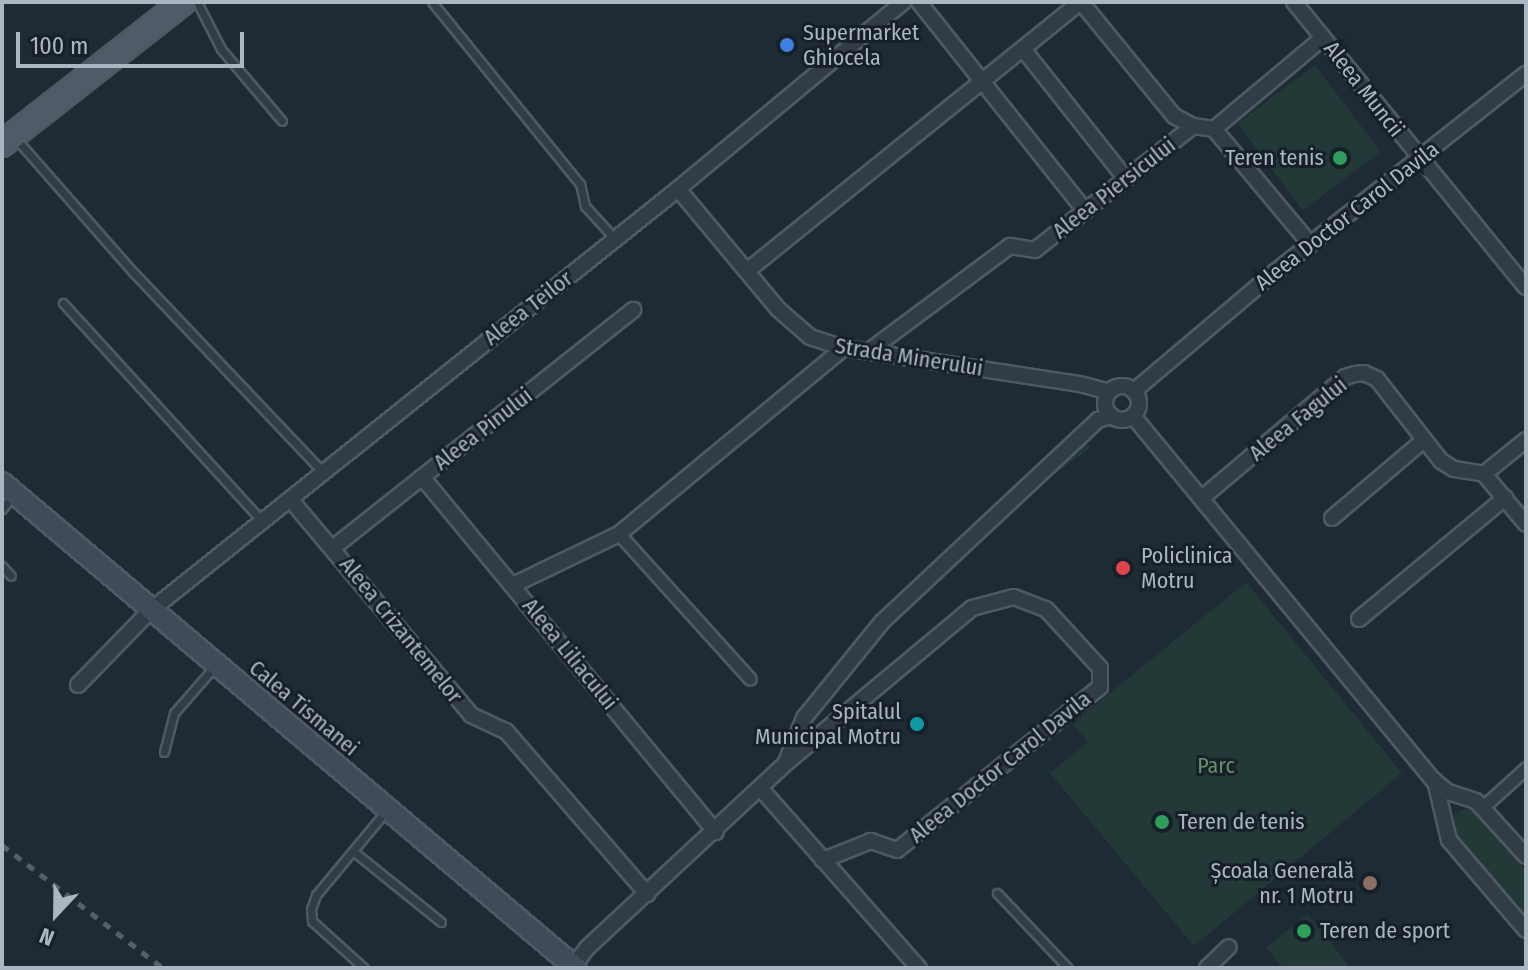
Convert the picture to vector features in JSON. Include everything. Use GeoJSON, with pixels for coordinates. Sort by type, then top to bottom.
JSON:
{"type":"FeatureCollection","features":[{"type":"Feature","properties":{"kind":"main road"},"geometry":{"type":"LineString","coordinates":[[8,140],[183,2]]}},
{"type":"Feature","properties":{"kind":"main road","name":"Calea Tismanei"},"geometry":{"type":"LineString","coordinates":[[6,495],[215,665],[574,967]]}},
{"type":"Feature","properties":{"kind":"street","name":"Aleea Teilor"},"geometry":{"type":"LineString","coordinates":[[78,685],[150,611],[678,189],[903,2]]}},
{"type":"Feature","properties":{"kind":"street"},"geometry":{"type":"LineString","coordinates":[[919,2],[1085,211]]}},
{"type":"Feature","properties":{"kind":"street"},"geometry":{"type":"LineString","coordinates":[[747,271],[1080,2],[1174,116],[1193,126],[1214,129],[1310,244]]}},
{"type":"Feature","properties":{"kind":"street","name":"Aleea Muncii"},"geometry":{"type":"LineString","coordinates":[[1294,2],[1526,287]]}},
{"type":"Feature","properties":{"kind":"street"},"geometry":{"type":"LineString","coordinates":[[1214,129],[1323,38]]}},
{"type":"Feature","properties":{"kind":"street"},"geometry":{"type":"LineString","coordinates":[[1023,49],[1126,179]]}},
{"type":"Feature","properties":{"kind":"street","name":"Aleea Doctor Carol Davila"},"geometry":{"type":"LineString","coordinates":[[1134,391],[1310,244],[1526,74]]}},
{"type":"Feature","properties":{"kind":"street","name":"Aleea Piersicului"},"geometry":{"type":"LineString","coordinates":[[869,351],[1010,246],[1035,250],[1193,126]]}},
{"type":"Feature","properties":{"kind":"street","name":"Strada Minerului"},"geometry":{"type":"LineString","coordinates":[[678,189],[796,327],[810,337],[844,348],[1080,384],[1109,392]]}},
{"type":"Feature","properties":{"kind":"street","name":"Aleea Pinului"},"geometry":{"type":"LineString","coordinates":[[334,547],[633,310]]}},
{"type":"Feature","properties":{"kind":"street"},"geometry":{"type":"LineString","coordinates":[[513,585],[619,534],[844,348]]}},
{"type":"Feature","properties":{"kind":"street","name":"Aleea Fagului"},"geometry":{"type":"LineString","coordinates":[[1202,498],[1345,377],[1355,374],[1364,373],[1377,379],[1424,440]]}},
{"type":"Feature","properties":{"kind":"street"},"geometry":{"type":"LineString","coordinates":[[1124,386],[1134,391],[1139,403],[1133,416],[1119,420],[1111,416],[1105,403],[1109,392],[1124,386]]}},
{"type":"Feature","properties":{"kind":"street","name":"Aleea Doctor Carol Davila"},"geometry":{"type":"LineString","coordinates":[[786,763],[804,718],[882,622],[1098,420],[1111,416]]}},
{"type":"Feature","properties":{"kind":"street"},"geometry":{"type":"LineString","coordinates":[[1133,416],[1434,781],[1448,792],[1483,807],[1526,856]]}},
{"type":"Feature","properties":{"kind":"street"},"geometry":{"type":"LineString","coordinates":[[1332,518],[1424,440],[1441,461],[1454,469],[1484,474],[1526,524]]}},
{"type":"Feature","properties":{"kind":"street"},"geometry":{"type":"LineString","coordinates":[[1484,474],[1526,440]]}},
{"type":"Feature","properties":{"kind":"street","name":"Aleea Liliacului"},"geometry":{"type":"LineString","coordinates":[[422,477],[716,832]]}},
{"type":"Feature","properties":{"kind":"street"},"geometry":{"type":"LineString","coordinates":[[1359,619],[1505,498]]}},
{"type":"Feature","properties":{"kind":"street","name":"Aleea Crizantemelor"},"geometry":{"type":"LineString","coordinates":[[290,499],[334,547],[471,715],[506,731],[647,894]]}},
{"type":"Feature","properties":{"kind":"street"},"geometry":{"type":"LineString","coordinates":[[619,534],[750,679]]}},
{"type":"Feature","properties":{"kind":"street","name":"Aleea Doctor Carol Davila"},"geometry":{"type":"LineString","coordinates":[[574,967],[786,763],[972,608],[1014,597],[1046,609],[1100,668],[1100,687],[897,850],[871,841],[823,860]]}},
{"type":"Feature","properties":{"kind":"street"},"geometry":{"type":"LineString","coordinates":[[1483,807],[1526,768]]}},
{"type":"Feature","properties":{"kind":"street"},"geometry":{"type":"LineString","coordinates":[[1434,781],[1449,840],[1526,930]]}},
{"type":"Feature","properties":{"kind":"street"},"geometry":{"type":"LineString","coordinates":[[761,789],[919,968]]}},
{"type":"Feature","properties":{"kind":"street"},"geometry":{"type":"LineString","coordinates":[[1207,968],[1229,947]]}},
{"type":"Feature","properties":{"kind":"lane"},"geometry":{"type":"LineString","coordinates":[[197,2],[221,49],[282,121]]}},
{"type":"Feature","properties":{"kind":"lane"},"geometry":{"type":"LineString","coordinates":[[432,2],[580,184],[585,206],[615,239]]}},
{"type":"Feature","properties":{"kind":"lane"},"geometry":{"type":"LineString","coordinates":[[8,140],[322,471]]}},
{"type":"Feature","properties":{"kind":"lane"},"geometry":{"type":"LineString","coordinates":[[63,303],[262,521]]}},
{"type":"Feature","properties":{"kind":"lane"},"geometry":{"type":"LineString","coordinates":[[2,566],[11,576]]}},
{"type":"Feature","properties":{"kind":"lane"},"geometry":{"type":"LineString","coordinates":[[164,752],[174,713],[215,665]]}},
{"type":"Feature","properties":{"kind":"lane"},"geometry":{"type":"LineString","coordinates":[[364,968],[312,921],[311,909],[316,895],[387,809]]}},
{"type":"Feature","properties":{"kind":"lane"},"geometry":{"type":"LineString","coordinates":[[353,851],[441,922]]}},
{"type":"Feature","properties":{"kind":"lane"},"geometry":{"type":"LineString","coordinates":[[997,893],[1068,968]]}},
{"type":"Feature","properties":{"kind":"green space"},"geometry":{"type":"Polygon","coordinates":[[[1315,65],[1381,152],[1303,210],[1238,123],[1315,65]]]}},
{"type":"Feature","properties":{"kind":"green space"},"geometry":{"type":"Polygon","coordinates":[[[1085,441],[1090,448],[994,518],[989,511],[1085,441]]]}},
{"type":"Feature","properties":{"kind":"green space","name":"Parc"},"geometry":{"type":"Polygon","coordinates":[[[1246,582],[1402,773],[1194,946],[1050,773],[1088,742],[1072,724],[1246,582]]]}},
{"type":"Feature","properties":{"kind":"green space"},"geometry":{"type":"Polygon","coordinates":[[[1467,808],[1477,813],[1526,871],[1526,921],[1451,833],[1455,813],[1467,808]]]}},
{"type":"Feature","properties":{"kind":"green space","name":"Teren de sport"},"geometry":{"type":"Polygon","coordinates":[[[1307,915],[1351,968],[1283,968],[1266,947],[1307,915]]]}},
{"type":"Feature","properties":{"kind":"railway"},"geometry":{"type":"LineString","coordinates":[[2,845],[163,968]]}},
{"type":"Feature","properties":{"kind":"place","name":"Supermarket Ghiocela"},"geometry":{"type":"Point","coordinates":[787,45]}},
{"type":"Feature","properties":{"kind":"place","name":"Teren tenis"},"geometry":{"type":"Point","coordinates":[1340,158]}},
{"type":"Feature","properties":{"kind":"place","name":"Policlinica Motru"},"geometry":{"type":"Point","coordinates":[1123,568]}},
{"type":"Feature","properties":{"kind":"place","name":"Spitalul Municipal Motru"},"geometry":{"type":"Point","coordinates":[917,724]}},
{"type":"Feature","properties":{"kind":"place","name":"Teren de tenis"},"geometry":{"type":"Point","coordinates":[1162,822]}},
{"type":"Feature","properties":{"kind":"place","name":"Școala Generală nr. 1 Motru"},"geometry":{"type":"Point","coordinates":[1370,883]}},
{"type":"Feature","properties":{"kind":"place","name":"Teren de sport"},"geometry":{"type":"Point","coordinates":[1304,931]}}]}
